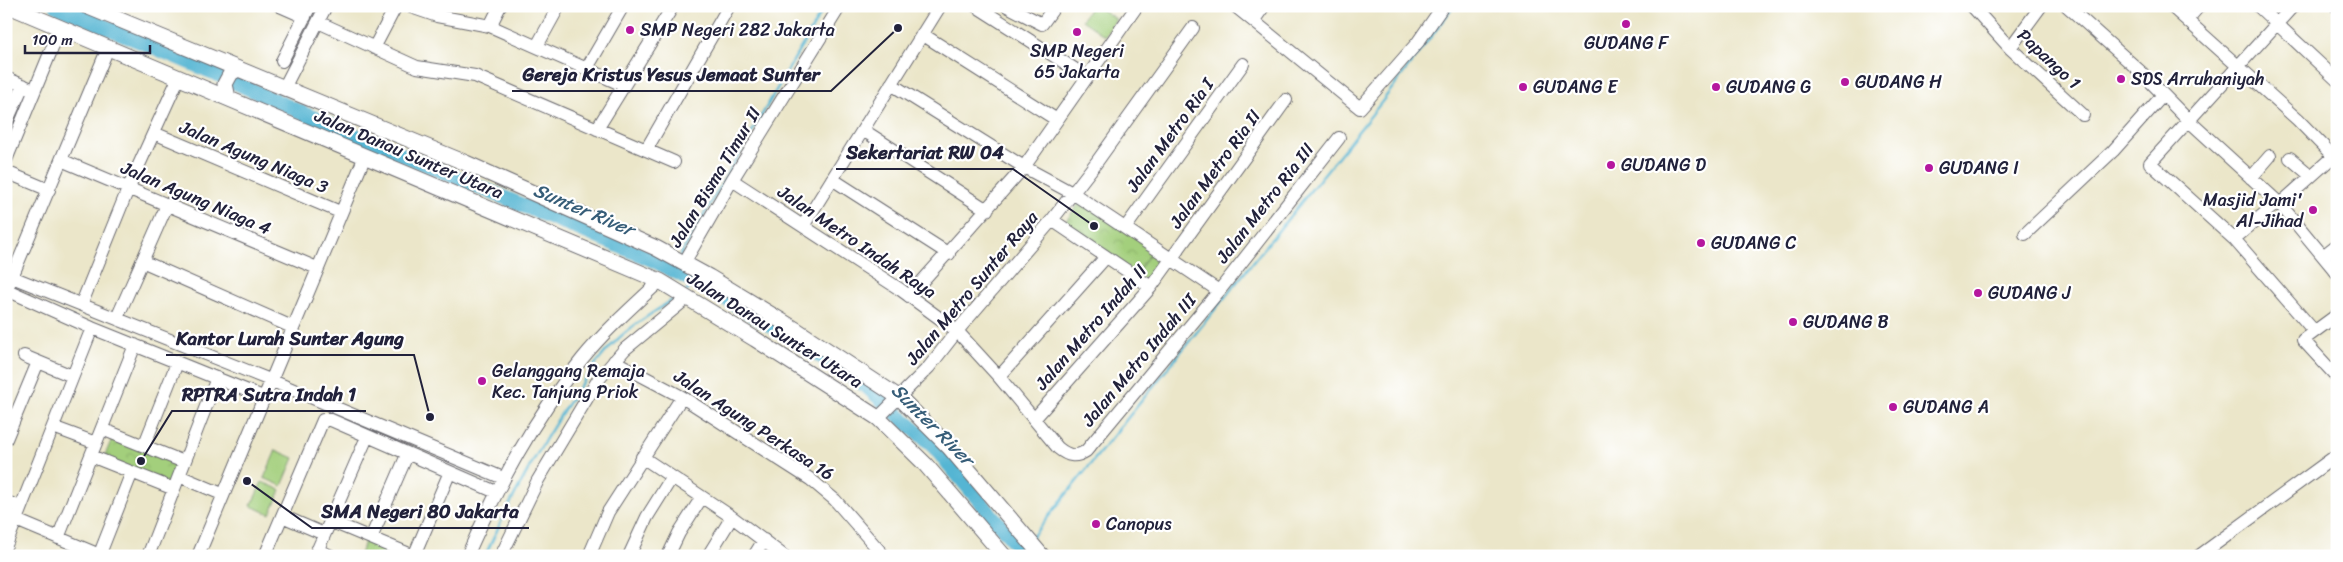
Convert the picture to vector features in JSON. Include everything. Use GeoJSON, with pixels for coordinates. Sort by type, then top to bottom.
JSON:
{"type":"FeatureCollection","features":[{"type":"Feature","properties":{"kind":"main road","name":"Jalan Danau Sunter Utara"},"geometry":{"type":"LineString","coordinates":[[9,6],[60,29],[179,77],[222,78],[284,88],[466,163],[683,262],[791,327],[897,400],[949,447],[1033,545]]}},
{"type":"Feature","properties":{"kind":"main road","name":"Jalan Danau Sunter Utara"},"geometry":{"type":"LineString","coordinates":[[86,6],[365,156],[662,282],[880,415],[1004,556]]}},
{"type":"Feature","properties":{"kind":"street"},"geometry":{"type":"LineString","coordinates":[[280,6],[307,12],[282,61]]}},
{"type":"Feature","properties":{"kind":"street"},"geometry":{"type":"LineString","coordinates":[[284,88],[326,6]]}},
{"type":"Feature","properties":{"kind":"street"},"geometry":{"type":"LineString","coordinates":[[374,48],[396,6]]}},
{"type":"Feature","properties":{"kind":"street"},"geometry":{"type":"LineString","coordinates":[[408,6],[450,18],[490,26],[623,85]]}},
{"type":"Feature","properties":{"kind":"street"},"geometry":{"type":"LineString","coordinates":[[450,18],[456,6]]}},
{"type":"Feature","properties":{"kind":"street"},"geometry":{"type":"LineString","coordinates":[[490,26],[500,6]]}},
{"type":"Feature","properties":{"kind":"street"},"geometry":{"type":"LineString","coordinates":[[537,46],[559,6]]}},
{"type":"Feature","properties":{"kind":"street"},"geometry":{"type":"LineString","coordinates":[[587,68],[623,6]]}},
{"type":"Feature","properties":{"kind":"street"},"geometry":{"type":"LineString","coordinates":[[597,129],[673,6]]}},
{"type":"Feature","properties":{"kind":"street"},"geometry":{"type":"LineString","coordinates":[[646,150],[729,6]]}},
{"type":"Feature","properties":{"kind":"street","name":"Jalan Bisma Timur II"},"geometry":{"type":"LineString","coordinates":[[683,262],[840,6]]}},
{"type":"Feature","properties":{"kind":"street"},"geometry":{"type":"LineString","coordinates":[[803,226],[940,6]]}},
{"type":"Feature","properties":{"kind":"street"},"geometry":{"type":"LineString","coordinates":[[976,6],[1087,77]]}},
{"type":"Feature","properties":{"kind":"street"},"geometry":{"type":"LineString","coordinates":[[1007,6],[1042,24],[1055,6]]}},
{"type":"Feature","properties":{"kind":"street"},"geometry":{"type":"LineString","coordinates":[[909,296],[1024,167],[1137,6]]}},
{"type":"Feature","properties":{"kind":"street"},"geometry":{"type":"LineString","coordinates":[[1235,6],[1360,108],[1418,42],[1443,6]]}},
{"type":"Feature","properties":{"kind":"street"},"geometry":{"type":"LineString","coordinates":[[1254,20],[1264,6]]}},
{"type":"Feature","properties":{"kind":"street","name":"Papango 1"},"geometry":{"type":"LineString","coordinates":[[1972,6],[2010,48],[2083,115]]}},
{"type":"Feature","properties":{"kind":"street"},"geometry":{"type":"LineString","coordinates":[[2010,48],[2041,6]]}},
{"type":"Feature","properties":{"kind":"street"},"geometry":{"type":"LineString","coordinates":[[2067,6],[2142,73],[2188,120],[2279,203],[2337,272]]}},
{"type":"Feature","properties":{"kind":"street"},"geometry":{"type":"LineString","coordinates":[[2171,6],[2335,155],[2234,240]]}},
{"type":"Feature","properties":{"kind":"street"},"geometry":{"type":"LineString","coordinates":[[2187,20],[2199,6]]}},
{"type":"Feature","properties":{"kind":"street"},"geometry":{"type":"LineString","coordinates":[[2258,6],[2337,80]]}},
{"type":"Feature","properties":{"kind":"street"},"geometry":{"type":"LineString","coordinates":[[2293,6],[2188,120],[2151,165],[2234,240],[2314,331]]}},
{"type":"Feature","properties":{"kind":"street"},"geometry":{"type":"LineString","coordinates":[[318,22],[425,70],[475,76],[674,162]]}},
{"type":"Feature","properties":{"kind":"street","name":"Jalan Metro Sunter Raya"},"geometry":{"type":"LineString","coordinates":[[880,415],[929,367],[957,331],[1074,194],[1193,28]]}},
{"type":"Feature","properties":{"kind":"street"},"geometry":{"type":"LineString","coordinates":[[6,123],[29,87],[60,29]]}},
{"type":"Feature","properties":{"kind":"street"},"geometry":{"type":"LineString","coordinates":[[922,34],[1057,120]]}},
{"type":"Feature","properties":{"kind":"street"},"geometry":{"type":"LineString","coordinates":[[8,284],[108,48]]}},
{"type":"Feature","properties":{"kind":"street","name":"Jalan Metro Ria I"},"geometry":{"type":"LineString","coordinates":[[1126,227],[1244,64]]}},
{"type":"Feature","properties":{"kind":"street"},"geometry":{"type":"LineString","coordinates":[[82,303],[128,189],[179,77]]}},
{"type":"Feature","properties":{"kind":"street"},"geometry":{"type":"LineString","coordinates":[[6,78],[29,87]]}},
{"type":"Feature","properties":{"kind":"street"},"geometry":{"type":"LineString","coordinates":[[891,84],[1024,167],[1074,194],[1219,291]]}},
{"type":"Feature","properties":{"kind":"street"},"geometry":{"type":"LineString","coordinates":[[6,160],[29,87]]}},
{"type":"Feature","properties":{"kind":"street"},"geometry":{"type":"LineString","coordinates":[[2025,234],[2113,151],[2163,95]]}},
{"type":"Feature","properties":{"kind":"street","name":"Jalan Metro Ria II"},"geometry":{"type":"LineString","coordinates":[[1172,259],[1286,100]]}},
{"type":"Feature","properties":{"kind":"street"},"geometry":{"type":"LineString","coordinates":[[862,130],[987,210]]}},
{"type":"Feature","properties":{"kind":"street","name":"Jalan Agung Niaga 3"},"geometry":{"type":"LineString","coordinates":[[154,133],[340,212]]}},
{"type":"Feature","properties":{"kind":"street","name":"Jalan Metro Ria III"},"geometry":{"type":"LineString","coordinates":[[1219,291],[1339,138]]}},
{"type":"Feature","properties":{"kind":"street"},"geometry":{"type":"LineString","coordinates":[[198,556],[222,494],[365,156]]}},
{"type":"Feature","properties":{"kind":"street"},"geometry":{"type":"LineString","coordinates":[[2251,178],[2270,156]]}},
{"type":"Feature","properties":{"kind":"street"},"geometry":{"type":"LineString","coordinates":[[2290,158],[2310,176]]}},
{"type":"Feature","properties":{"kind":"street","name":"Jalan Agung Niaga 4"},"geometry":{"type":"LineString","coordinates":[[61,160],[317,268]]}},
{"type":"Feature","properties":{"kind":"street"},"geometry":{"type":"LineString","coordinates":[[6,172],[49,190]]}},
{"type":"Feature","properties":{"kind":"street"},"geometry":{"type":"LineString","coordinates":[[832,178],[948,254]]}},
{"type":"Feature","properties":{"kind":"street","name":"Jalan Metro Indah Raya"},"geometry":{"type":"LineString","coordinates":[[732,180],[909,296],[957,331],[1000,377],[1066,454],[1079,455],[1086,451]]}},
{"type":"Feature","properties":{"kind":"street"},"geometry":{"type":"LineString","coordinates":[[117,318],[167,205]]}},
{"type":"Feature","properties":{"kind":"street"},"geometry":{"type":"LineString","coordinates":[[1052,220],[1151,287]]}},
{"type":"Feature","properties":{"kind":"street"},"geometry":{"type":"LineString","coordinates":[[2323,256],[2337,245]]}},
{"type":"Feature","properties":{"kind":"street"},"geometry":{"type":"LineString","coordinates":[[1000,377],[1106,257]]}},
{"type":"Feature","properties":{"kind":"street","name":"Jalan Metro Indah II"},"geometry":{"type":"LineString","coordinates":[[1035,418],[1151,287],[1172,259]]}},
{"type":"Feature","properties":{"kind":"street"},"geometry":{"type":"LineString","coordinates":[[142,261],[292,327]]}},
{"type":"Feature","properties":{"kind":"street"},"geometry":{"type":"LineString","coordinates":[[467,556],[503,478],[539,419],[582,359],[613,326],[662,282]]}},
{"type":"Feature","properties":{"kind":"street"},"geometry":{"type":"LineString","coordinates":[[8,284],[82,303],[503,478]]}},
{"type":"Feature","properties":{"kind":"street"},"geometry":{"type":"LineString","coordinates":[[8,284],[92,328],[263,397]]}},
{"type":"Feature","properties":{"kind":"street","name":"Jalan Metro Indah III"},"geometry":{"type":"LineString","coordinates":[[1086,451],[1219,291]]}},
{"type":"Feature","properties":{"kind":"street"},"geometry":{"type":"LineString","coordinates":[[501,556],[538,480],[598,380],[614,361],[643,333],[685,297]]}},
{"type":"Feature","properties":{"kind":"street"},"geometry":{"type":"LineString","coordinates":[[2337,315],[2303,340],[2337,378]]}},
{"type":"Feature","properties":{"kind":"street"},"geometry":{"type":"LineString","coordinates":[[6,544],[92,328]]}},
{"type":"Feature","properties":{"kind":"street"},"geometry":{"type":"LineString","coordinates":[[58,538],[135,345]]}},
{"type":"Feature","properties":{"kind":"street"},"geometry":{"type":"LineString","coordinates":[[24,356],[72,376]]}},
{"type":"Feature","properties":{"kind":"street","name":"Jalan Agung Perkasa 16"},"geometry":{"type":"LineString","coordinates":[[614,361],[682,397],[821,487],[836,500],[884,556]]}},
{"type":"Feature","properties":{"kind":"street"},"geometry":{"type":"LineString","coordinates":[[6,439],[38,362]]}},
{"type":"Feature","properties":{"kind":"street"},"geometry":{"type":"LineString","coordinates":[[144,446],[177,363]]}},
{"type":"Feature","properties":{"kind":"street"},"geometry":{"type":"LineString","coordinates":[[148,556],[217,378]]}},
{"type":"Feature","properties":{"kind":"street"},"geometry":{"type":"LineString","coordinates":[[589,556],[608,512],[682,397]]}},
{"type":"Feature","properties":{"kind":"street"},"geometry":{"type":"LineString","coordinates":[[265,556],[323,420],[331,420],[449,474],[496,492]]}},
{"type":"Feature","properties":{"kind":"street"},"geometry":{"type":"LineString","coordinates":[[52,427],[96,443]]}},
{"type":"Feature","properties":{"kind":"street"},"geometry":{"type":"LineString","coordinates":[[102,429],[184,462]]}},
{"type":"Feature","properties":{"kind":"street"},"geometry":{"type":"LineString","coordinates":[[331,556],[316,553],[366,437]]}},
{"type":"Feature","properties":{"kind":"street"},"geometry":{"type":"LineString","coordinates":[[371,538],[407,455]]}},
{"type":"Feature","properties":{"kind":"street"},"geometry":{"type":"LineString","coordinates":[[91,456],[174,489]]}},
{"type":"Feature","properties":{"kind":"street"},"geometry":{"type":"LineString","coordinates":[[2199,556],[2337,456]]}},
{"type":"Feature","properties":{"kind":"street"},"geometry":{"type":"LineString","coordinates":[[642,457],[732,517],[784,556]]}},
{"type":"Feature","properties":{"kind":"street"},"geometry":{"type":"LineString","coordinates":[[16,520],[100,555],[132,472]]}},
{"type":"Feature","properties":{"kind":"street"},"geometry":{"type":"LineString","coordinates":[[330,521],[414,556],[449,474]]}},
{"type":"Feature","properties":{"kind":"street"},"geometry":{"type":"LineString","coordinates":[[179,476],[222,494]]}},
{"type":"Feature","properties":{"kind":"street"},"geometry":{"type":"LineString","coordinates":[[629,556],[647,517],[672,477]]}},
{"type":"Feature","properties":{"kind":"street"},"geometry":{"type":"LineString","coordinates":[[668,556],[702,497]]}},
{"type":"Feature","properties":{"kind":"street"},"geometry":{"type":"LineString","coordinates":[[6,502],[21,507]]}},
{"type":"Feature","properties":{"kind":"street"},"geometry":{"type":"LineString","coordinates":[[282,516],[324,534]]}},
{"type":"Feature","properties":{"kind":"street"},"geometry":{"type":"LineString","coordinates":[[708,556],[732,517]]}},
{"type":"Feature","properties":{"kind":"street"},"geometry":{"type":"LineString","coordinates":[[754,556],[764,540]]}},
{"type":"Feature","properties":{"kind":"green space"},"geometry":{"type":"Polygon","coordinates":[[[1091,6],[1096,6],[1116,19],[1105,36],[1082,20],[1091,6]]]}},
{"type":"Feature","properties":{"kind":"green space"},"geometry":{"type":"Polygon","coordinates":[[[1081,200],[1153,249],[1136,274],[1064,224],[1081,200]]]}},
{"type":"Feature","properties":{"kind":"green space"},"geometry":{"type":"Polygon","coordinates":[[[1153,249],[1168,259],[1151,284],[1136,274],[1153,249]]]}},
{"type":"Feature","properties":{"kind":"green space"},"geometry":{"type":"Polygon","coordinates":[[[113,437],[178,465],[169,486],[104,457],[113,437]]]}},
{"type":"Feature","properties":{"kind":"green space"},"geometry":{"type":"Polygon","coordinates":[[[276,450],[294,458],[282,486],[264,478],[276,450]]]}},
{"type":"Feature","properties":{"kind":"green space"},"geometry":{"type":"Polygon","coordinates":[[[262,482],[281,490],[270,514],[251,506],[262,482]]]}},
{"type":"Feature","properties":{"kind":"green space"},"geometry":{"type":"Polygon","coordinates":[[[366,539],[404,556],[359,556],[366,539]]]}},
{"type":"Feature","properties":{"kind":"waterway","name":"Sunter River"},"geometry":{"type":"LineString","coordinates":[[57,6],[210,71],[307,115],[653,260],[713,291],[815,352],[866,386],[934,447],[1026,556]]}},
{"type":"Feature","properties":{"kind":"waterway"},"geometry":{"type":"LineString","coordinates":[[680,256],[825,6]]}},
{"type":"Feature","properties":{"kind":"waterway"},"geometry":{"type":"LineString","coordinates":[[1032,537],[1381,103],[1454,6]]}},
{"type":"Feature","properties":{"kind":"waterway","name":"Sunter River"},"geometry":{"type":"LineString","coordinates":[[275,101],[278,93]]}},
{"type":"Feature","properties":{"kind":"waterway"},"geometry":{"type":"LineString","coordinates":[[686,291],[697,283]]}},
{"type":"Feature","properties":{"kind":"waterway"},"geometry":{"type":"LineString","coordinates":[[485,556],[531,464],[563,411],[589,373],[611,346],[626,332],[675,298]]}},
{"type":"Feature","properties":{"kind":"place","name":"GUDANG F"},"geometry":{"type":"Point","coordinates":[1626,24]}},
{"type":"Feature","properties":{"kind":"place","name":"Gereja Kristus Yesus Jemaat Sunter"},"geometry":{"type":"Point","coordinates":[898,28]}},
{"type":"Feature","properties":{"kind":"place","name":"SMP Negeri 282 Jakarta"},"geometry":{"type":"Point","coordinates":[630,30]}},
{"type":"Feature","properties":{"kind":"place","name":"SMP Negeri 65 Jakarta"},"geometry":{"type":"Point","coordinates":[1077,32]}},
{"type":"Feature","properties":{"kind":"place","name":"SDS Arruhaniyah"},"geometry":{"type":"Point","coordinates":[2121,79]}},
{"type":"Feature","properties":{"kind":"place","name":"GUDANG H"},"geometry":{"type":"Point","coordinates":[1845,82]}},
{"type":"Feature","properties":{"kind":"place","name":"GUDANG E"},"geometry":{"type":"Point","coordinates":[1523,87]}},
{"type":"Feature","properties":{"kind":"place","name":"GUDANG G"},"geometry":{"type":"Point","coordinates":[1716,87]}},
{"type":"Feature","properties":{"kind":"place","name":"GUDANG D"},"geometry":{"type":"Point","coordinates":[1611,165]}},
{"type":"Feature","properties":{"kind":"place","name":"GUDANG I"},"geometry":{"type":"Point","coordinates":[1929,168]}},
{"type":"Feature","properties":{"kind":"place","name":"Masjid Jami' Al-Jihad"},"geometry":{"type":"Point","coordinates":[2313,210]}},
{"type":"Feature","properties":{"kind":"place","name":"Sekertariat RW 04"},"geometry":{"type":"Point","coordinates":[1094,226]}},
{"type":"Feature","properties":{"kind":"place","name":"GUDANG C"},"geometry":{"type":"Point","coordinates":[1701,243]}},
{"type":"Feature","properties":{"kind":"place","name":"GUDANG J"},"geometry":{"type":"Point","coordinates":[1978,293]}},
{"type":"Feature","properties":{"kind":"place","name":"GUDANG B"},"geometry":{"type":"Point","coordinates":[1793,322]}},
{"type":"Feature","properties":{"kind":"place","name":"Gelanggang Remaja Kec. Tanjung Priok"},"geometry":{"type":"Point","coordinates":[482,381]}},
{"type":"Feature","properties":{"kind":"place","name":"GUDANG A"},"geometry":{"type":"Point","coordinates":[1893,407]}},
{"type":"Feature","properties":{"kind":"place","name":"Kantor Lurah Sunter Agung"},"geometry":{"type":"Point","coordinates":[430,417]}},
{"type":"Feature","properties":{"kind":"place","name":"RPTRA Sutra Indah 1"},"geometry":{"type":"Point","coordinates":[141,461]}},
{"type":"Feature","properties":{"kind":"place","name":"SMA Negeri 80 Jakarta"},"geometry":{"type":"Point","coordinates":[247,481]}},
{"type":"Feature","properties":{"kind":"place","name":"Canopus"},"geometry":{"type":"Point","coordinates":[1096,524]}}]}
